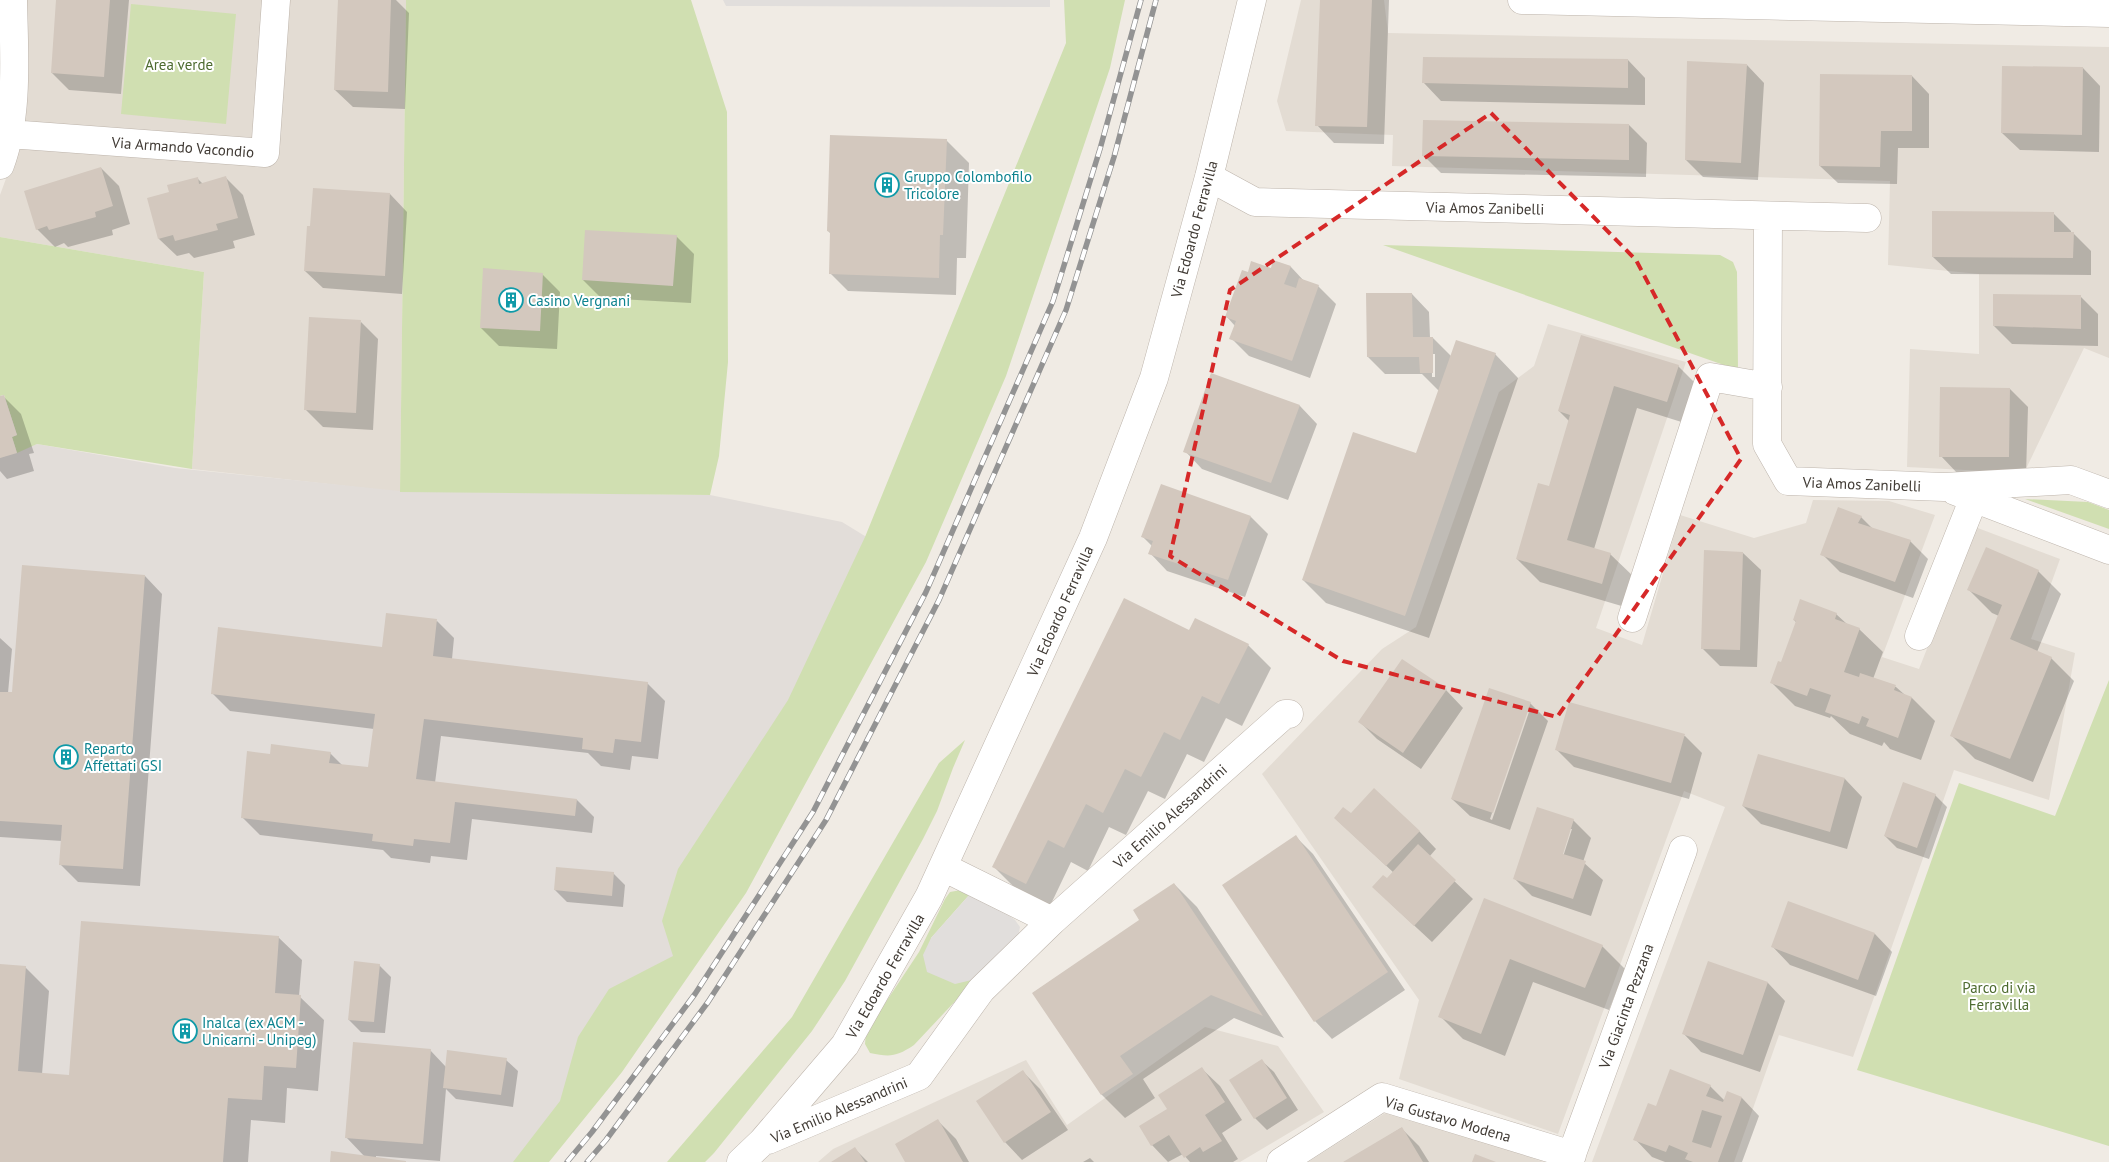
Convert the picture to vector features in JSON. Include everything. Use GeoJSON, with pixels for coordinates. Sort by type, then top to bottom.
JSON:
{"type":"FeatureCollection","features":[{"type":"Feature","properties":{"kind":"street"},"geometry":{"type":"LineString","coordinates":[[0,165],[9,134],[14,68],[12,0]]}},
{"type":"Feature","properties":{"kind":"street","name":"Via Armando Vacondio"},"geometry":{"type":"LineString","coordinates":[[9,134],[265,153],[276,0]]}},
{"type":"Feature","properties":{"kind":"street","name":"Via Edoardo Ferravilla"},"geometry":{"type":"LineString","coordinates":[[741,1162],[762,1142],[845,1046],[930,897],[1092,538],[1154,378],[1209,176],[1252,0]]}},
{"type":"Feature","properties":{"kind":"street"},"geometry":{"type":"LineString","coordinates":[[1522,0],[1769,3],[2109,13]]}},
{"type":"Feature","properties":{"kind":"street","name":"Via Amos Zanibelli"},"geometry":{"type":"LineString","coordinates":[[1209,176],[1255,202],[1867,218]]}},
{"type":"Feature","properties":{"kind":"street","name":"Via Amos Zanibelli"},"geometry":{"type":"LineString","coordinates":[[1768,216],[1767,444],[1788,481],[1944,488],[2072,480],[2109,494]]}},
{"type":"Feature","properties":{"kind":"street"},"geometry":{"type":"LineString","coordinates":[[1632,618],[1710,377],[1768,387]]}},
{"type":"Feature","properties":{"kind":"street","name":"Via Amos Zanibelli"},"geometry":{"type":"LineString","coordinates":[[1944,488],[2109,550]]}},
{"type":"Feature","properties":{"kind":"street"},"geometry":{"type":"LineString","coordinates":[[1919,636],[1974,498]]}},
{"type":"Feature","properties":{"kind":"street","name":"Via Emilio Alessandrini"},"geometry":{"type":"LineString","coordinates":[[762,1142],[919,1076],[981,990],[1052,921],[1285,714],[1289,714]]}},
{"type":"Feature","properties":{"kind":"street","name":"Via Giacinta Pezzana"},"geometry":{"type":"LineString","coordinates":[[1571,1159],[1683,850]]}},
{"type":"Feature","properties":{"kind":"street"},"geometry":{"type":"LineString","coordinates":[[943,867],[1052,921]]}},
{"type":"Feature","properties":{"kind":"street","name":"Via Gustavo Modena"},"geometry":{"type":"LineString","coordinates":[[1281,1162],[1382,1097],[1571,1159]]}},
{"type":"Feature","properties":{"kind":"highlighted area"},"geometry":{"type":"Polygon","coordinates":[[[1491,113],[1636,260],[1741,459],[1557,717],[1343,661],[1170,556],[1230,290],[1491,113]]]}},
{"type":"Feature","properties":{"kind":"shaded area"},"geometry":{"type":"Polygon","coordinates":[[[24,0],[406,0],[400,492],[192,469],[204,272],[0,237],[0,195],[22,135],[24,0]]]}},
{"type":"Feature","properties":{"kind":"shaded area"},"geometry":{"type":"Polygon","coordinates":[[[723,0],[1050,0],[1050,7],[726,6],[723,0]]]}},
{"type":"Feature","properties":{"kind":"shaded area"},"geometry":{"type":"Polygon","coordinates":[[[1301,0],[1384,0],[1388,33],[2109,47],[2109,358],[2084,348],[2024,473],[1907,467],[1910,349],[1979,354],[1979,274],[1888,265],[1890,181],[1392,166],[1393,135],[1286,131],[1277,101],[1301,0]]]}},
{"type":"Feature","properties":{"kind":"shaded area"},"geometry":{"type":"Polygon","coordinates":[[[1548,324],[1686,362],[1596,628],[1642,645],[1680,515],[1754,538],[1806,523],[1813,500],[1889,501],[1935,515],[1882,657],[1919,669],[1975,527],[2060,559],[2031,639],[2075,653],[2049,800],[1954,770],[1853,1057],[1779,1035],[1734,1162],[1592,1162],[1725,807],[1684,791],[1558,1134],[1399,1079],[1419,1000],[1262,774],[1382,649],[1416,627],[1499,392],[1534,366],[1548,324]]]}},
{"type":"Feature","properties":{"kind":"shaded area"},"geometry":{"type":"Polygon","coordinates":[[[37,444],[175,468],[400,491],[710,495],[842,522],[909,563],[736,886],[535,1162],[0,1162],[0,458],[37,444]]]}},
{"type":"Feature","properties":{"kind":"shaded area"},"geometry":{"type":"Polygon","coordinates":[[[970,894],[1007,914],[1020,927],[1018,937],[976,979],[955,984],[927,972],[923,955],[931,938],[970,894]]]}},
{"type":"Feature","properties":{"kind":"shaded area"},"geometry":{"type":"Polygon","coordinates":[[[1205,1027],[1278,1046],[1324,1112],[1240,1162],[818,1162],[833,1149],[1026,1060],[1067,1125],[1205,1027]]]}},
{"type":"Feature","properties":{"kind":"shaded area"},"geometry":{"type":"Polygon","coordinates":[[[1390,1110],[1544,1162],[1308,1162],[1390,1110]]]}},
{"type":"Feature","properties":{"kind":"green space"},"geometry":{"type":"Polygon","coordinates":[[[406,0],[691,0],[727,112],[728,362],[719,456],[710,495],[400,492],[406,0]]]}},
{"type":"Feature","properties":{"kind":"green space"},"geometry":{"type":"Polygon","coordinates":[[[1064,0],[1125,0],[1110,68],[1006,376],[926,562],[746,893],[622,1072],[549,1162],[513,1162],[560,1101],[578,1037],[609,989],[673,956],[662,921],[678,869],[788,700],[865,537],[1066,43],[1064,0]]]}},
{"type":"Feature","properties":{"kind":"green space","name":"Area verde"},"geometry":{"type":"Polygon","coordinates":[[[131,4],[236,14],[226,124],[121,114],[131,4]]]}},
{"type":"Feature","properties":{"kind":"green space"},"geometry":{"type":"Polygon","coordinates":[[[0,237],[204,272],[192,469],[37,444],[17,453],[12,437],[17,435],[4,395],[0,396],[0,237]]]}},
{"type":"Feature","properties":{"kind":"green space"},"geometry":{"type":"Polygon","coordinates":[[[1383,245],[1720,255],[1733,262],[1737,272],[1738,370],[1383,245]]]}},
{"type":"Feature","properties":{"kind":"green space"},"geometry":{"type":"Polygon","coordinates":[[[2025,499],[2088,502],[2109,510],[2109,529],[2025,499]]]}},
{"type":"Feature","properties":{"kind":"green space","name":"Parco di via Ferravilla"},"geometry":{"type":"Polygon","coordinates":[[[2109,680],[2109,1146],[1857,1070],[1959,783],[2055,816],[2109,680]]]}},
{"type":"Feature","properties":{"kind":"green space"},"geometry":{"type":"Polygon","coordinates":[[[965,740],[937,811],[923,839],[845,981],[812,1031],[705,1162],[667,1162],[792,1017],[939,763],[965,740]]]}},
{"type":"Feature","properties":{"kind":"green space"},"geometry":{"type":"Polygon","coordinates":[[[961,890],[970,894],[931,938],[976,979],[914,1045],[893,1055],[870,1053],[865,1044],[866,1032],[919,952],[945,899],[950,892],[961,890]]]}},
{"type":"Feature","properties":{"kind":"building"},"geometry":{"type":"Polygon","coordinates":[[[56,0],[110,0],[104,77],[51,73],[56,0]]]}},
{"type":"Feature","properties":{"kind":"building"},"geometry":{"type":"Polygon","coordinates":[[[338,0],[391,0],[388,92],[334,90],[338,0]]]}},
{"type":"Feature","properties":{"kind":"building"},"geometry":{"type":"Polygon","coordinates":[[[1320,0],[1372,0],[1367,127],[1315,126],[1320,0]]]}},
{"type":"Feature","properties":{"kind":"building"},"geometry":{"type":"Polygon","coordinates":[[[1423,57],[1628,59],[1628,88],[1422,83],[1423,57]]]}},
{"type":"Feature","properties":{"kind":"building"},"geometry":{"type":"Polygon","coordinates":[[[1687,61],[1747,64],[1741,163],[1685,160],[1687,61]]]}},
{"type":"Feature","properties":{"kind":"building"},"geometry":{"type":"Polygon","coordinates":[[[2002,66],[2083,67],[2082,135],[2001,133],[2002,66]]]}},
{"type":"Feature","properties":{"kind":"building"},"geometry":{"type":"Polygon","coordinates":[[[1820,74],[1912,75],[1912,131],[1881,131],[1880,167],[1819,166],[1820,74]]]}},
{"type":"Feature","properties":{"kind":"building"},"geometry":{"type":"Polygon","coordinates":[[[1423,120],[1629,124],[1629,160],[1422,156],[1423,120]]]}},
{"type":"Feature","properties":{"kind":"building","name":"Gruppo Colombofilo Tricolore"},"geometry":{"type":"Polygon","coordinates":[[[830,135],[947,139],[943,235],[940,235],[939,278],[829,274],[830,232],[827,231],[830,135]]]}},
{"type":"Feature","properties":{"kind":"building"},"geometry":{"type":"Polygon","coordinates":[[[101,167],[113,206],[95,212],[96,217],[49,230],[47,226],[36,230],[24,191],[101,167]]]}},
{"type":"Feature","properties":{"kind":"building"},"geometry":{"type":"Polygon","coordinates":[[[226,176],[238,218],[216,224],[218,230],[175,241],[173,235],[158,239],[147,198],[169,192],[167,185],[198,177],[199,184],[226,176]]]}},
{"type":"Feature","properties":{"kind":"building"},"geometry":{"type":"Polygon","coordinates":[[[313,188],[390,193],[385,276],[304,271],[307,226],[310,226],[313,188]]]}},
{"type":"Feature","properties":{"kind":"building"},"geometry":{"type":"Polygon","coordinates":[[[1932,211],[2054,212],[2054,232],[2074,232],[2073,258],[1932,257],[1932,211]]]}},
{"type":"Feature","properties":{"kind":"building"},"geometry":{"type":"Polygon","coordinates":[[[585,230],[677,235],[673,286],[582,280],[585,230]]]}},
{"type":"Feature","properties":{"kind":"building"},"geometry":{"type":"Polygon","coordinates":[[[1273,260],[1291,266],[1284,284],[1296,288],[1299,278],[1319,285],[1292,361],[1229,339],[1236,321],[1225,317],[1242,270],[1248,272],[1251,261],[1271,268],[1273,260]]]}},
{"type":"Feature","properties":{"kind":"building","name":"Casino Vergnani"},"geometry":{"type":"Polygon","coordinates":[[[483,268],[543,273],[540,331],[480,328],[483,268]]]}},
{"type":"Feature","properties":{"kind":"building"},"geometry":{"type":"Polygon","coordinates":[[[1366,293],[1412,293],[1413,337],[1433,337],[1433,373],[1420,373],[1419,357],[1367,357],[1366,293]]]}},
{"type":"Feature","properties":{"kind":"building"},"geometry":{"type":"Polygon","coordinates":[[[1993,294],[2081,295],[2081,329],[1993,326],[1993,294]]]}},
{"type":"Feature","properties":{"kind":"building"},"geometry":{"type":"Polygon","coordinates":[[[309,317],[361,320],[356,413],[304,410],[309,317]]]}},
{"type":"Feature","properties":{"kind":"building"},"geometry":{"type":"Polygon","coordinates":[[[1581,335],[1679,365],[1667,402],[1614,386],[1567,540],[1611,553],[1602,584],[1516,559],[1538,483],[1549,486],[1570,415],[1558,411],[1581,335]]]}},
{"type":"Feature","properties":{"kind":"building"},"geometry":{"type":"Polygon","coordinates":[[[1456,340],[1496,353],[1405,616],[1302,580],[1353,432],[1416,453],[1456,340]]]}},
{"type":"Feature","properties":{"kind":"building"},"geometry":{"type":"Polygon","coordinates":[[[1211,373],[1300,405],[1271,483],[1183,452],[1211,373]]]}},
{"type":"Feature","properties":{"kind":"building"},"geometry":{"type":"Polygon","coordinates":[[[1940,387],[2010,388],[2009,457],[1939,457],[1940,387]]]}},
{"type":"Feature","properties":{"kind":"building"},"geometry":{"type":"Polygon","coordinates":[[[4,395],[17,435],[12,437],[17,453],[0,458],[0,396],[4,395]]]}},
{"type":"Feature","properties":{"kind":"building"},"geometry":{"type":"Polygon","coordinates":[[[1161,484],[1251,516],[1228,580],[1148,554],[1153,541],[1141,537],[1161,484]]]}},
{"type":"Feature","properties":{"kind":"building"},"geometry":{"type":"Polygon","coordinates":[[[1838,507],[1862,516],[1858,523],[1911,540],[1895,582],[1820,555],[1838,507]]]}},
{"type":"Feature","properties":{"kind":"building"},"geometry":{"type":"Polygon","coordinates":[[[1986,547],[2039,570],[2010,639],[2052,657],[2010,759],[1950,736],[2002,605],[1967,590],[1986,547]]]}},
{"type":"Feature","properties":{"kind":"building"},"geometry":{"type":"Polygon","coordinates":[[[1704,550],[1743,552],[1740,650],[1701,649],[1704,550]]]}},
{"type":"Feature","properties":{"kind":"building","name":"Reparto Affettati GSI"},"geometry":{"type":"Polygon","coordinates":[[[22,565],[145,575],[123,869],[59,865],[62,825],[0,821],[0,692],[12,692],[22,565]]]}},
{"type":"Feature","properties":{"kind":"building"},"geometry":{"type":"Polygon","coordinates":[[[1124,598],[1189,630],[1195,618],[1249,644],[1219,704],[1202,696],[1180,740],[1164,732],[1141,777],[1125,769],[1103,813],[1086,804],[1064,848],[1048,840],[1026,884],[992,867],[1124,598]]]}},
{"type":"Feature","properties":{"kind":"building"},"geometry":{"type":"Polygon","coordinates":[[[1800,599],[1837,613],[1835,619],[1860,628],[1844,672],[1859,677],[1860,673],[1896,685],[1894,690],[1912,697],[1898,738],[1866,726],[1869,719],[1862,716],[1859,724],[1825,712],[1831,695],[1810,688],[1807,696],[1770,683],[1778,661],[1781,662],[1796,621],[1793,620],[1800,599]]]}},
{"type":"Feature","properties":{"kind":"building"},"geometry":{"type":"Polygon","coordinates":[[[386,613],[437,619],[433,656],[648,682],[641,742],[615,739],[613,753],[582,749],[583,738],[424,719],[416,779],[577,799],[575,816],[455,802],[450,843],[414,839],[413,846],[372,841],[373,834],[241,818],[247,751],[270,754],[271,744],[331,752],[329,763],[368,767],[375,714],[211,694],[218,627],[382,647],[386,613]]]}},
{"type":"Feature","properties":{"kind":"building"},"geometry":{"type":"Polygon","coordinates":[[[1402,659],[1447,689],[1403,753],[1358,722],[1402,659]]]}},
{"type":"Feature","properties":{"kind":"building"},"geometry":{"type":"Polygon","coordinates":[[[1489,688],[1531,702],[1493,813],[1451,799],[1489,688]]]}},
{"type":"Feature","properties":{"kind":"building"},"geometry":{"type":"Polygon","coordinates":[[[1569,702],[1685,734],[1671,783],[1555,750],[1569,702]]]}},
{"type":"Feature","properties":{"kind":"building"},"geometry":{"type":"Polygon","coordinates":[[[1758,754],[1845,778],[1830,832],[1742,806],[1758,754]]]}},
{"type":"Feature","properties":{"kind":"building"},"geometry":{"type":"Polygon","coordinates":[[[1903,782],[1936,794],[1917,848],[1884,836],[1903,782]]]}},
{"type":"Feature","properties":{"kind":"building"},"geometry":{"type":"Polygon","coordinates":[[[1374,788],[1420,831],[1386,866],[1334,818],[1343,807],[1351,813],[1374,788]]]}},
{"type":"Feature","properties":{"kind":"building"},"geometry":{"type":"Polygon","coordinates":[[[1537,807],[1574,819],[1563,854],[1586,861],[1573,899],[1513,879],[1537,807]]]}},
{"type":"Feature","properties":{"kind":"building"},"geometry":{"type":"Polygon","coordinates":[[[1296,835],[1388,972],[1314,1022],[1222,885],[1296,835]]]}},
{"type":"Feature","properties":{"kind":"building"},"geometry":{"type":"Polygon","coordinates":[[[1418,844],[1456,880],[1414,926],[1372,887],[1383,875],[1387,878],[1418,844]]]}},
{"type":"Feature","properties":{"kind":"building"},"geometry":{"type":"Polygon","coordinates":[[[556,867],[614,872],[612,896],[554,890],[556,867]]]}},
{"type":"Feature","properties":{"kind":"building"},"geometry":{"type":"Polygon","coordinates":[[[1174,883],[1263,1016],[1211,995],[1120,1056],[1133,1074],[1101,1095],[1032,993],[1139,920],[1133,910],[1174,883]]]}},
{"type":"Feature","properties":{"kind":"building"},"geometry":{"type":"Polygon","coordinates":[[[1484,898],[1603,945],[1585,988],[1510,959],[1481,1034],[1438,1017],[1484,898]]]}},
{"type":"Feature","properties":{"kind":"building"},"geometry":{"type":"Polygon","coordinates":[[[1788,901],[1875,933],[1858,980],[1771,947],[1788,901]]]}},
{"type":"Feature","properties":{"kind":"building","name":"Inalca (ex ACM - Unicarni - Unipeg)"},"geometry":{"type":"Polygon","coordinates":[[[81,921],[279,936],[275,993],[301,995],[296,1068],[264,1066],[262,1100],[228,1098],[223,1162],[0,1162],[0,964],[26,966],[18,1071],[69,1075],[81,921]]]}},
{"type":"Feature","properties":{"kind":"building"},"geometry":{"type":"Polygon","coordinates":[[[354,961],[380,964],[374,1022],[348,1020],[354,961]]]}},
{"type":"Feature","properties":{"kind":"building"},"geometry":{"type":"Polygon","coordinates":[[[1708,961],[1768,982],[1743,1055],[1682,1034],[1708,961]]]}},
{"type":"Feature","properties":{"kind":"building"},"geometry":{"type":"Polygon","coordinates":[[[353,1042],[431,1049],[423,1144],[345,1138],[353,1042]]]}},
{"type":"Feature","properties":{"kind":"building"},"geometry":{"type":"Polygon","coordinates":[[[447,1050],[507,1058],[501,1095],[443,1088],[447,1050]]]}},
{"type":"Feature","properties":{"kind":"building"},"geometry":{"type":"Polygon","coordinates":[[[1262,1059],[1287,1098],[1254,1119],[1229,1080],[1262,1059]]]}},
{"type":"Feature","properties":{"kind":"building"},"geometry":{"type":"Polygon","coordinates":[[[1202,1067],[1225,1102],[1205,1115],[1222,1141],[1203,1152],[1200,1147],[1184,1158],[1169,1135],[1151,1146],[1139,1126],[1167,1109],[1158,1095],[1202,1067]]]}},
{"type":"Feature","properties":{"kind":"building"},"geometry":{"type":"Polygon","coordinates":[[[1670,1069],[1711,1085],[1706,1096],[1723,1102],[1727,1091],[1742,1097],[1718,1162],[1693,1162],[1685,1159],[1688,1153],[1669,1145],[1666,1152],[1633,1140],[1648,1103],[1656,1106],[1670,1069]],[[1702,1110],[1692,1142],[1711,1148],[1722,1116],[1702,1110]]]}},
{"type":"Feature","properties":{"kind":"building"},"geometry":{"type":"Polygon","coordinates":[[[1023,1070],[1051,1112],[1004,1143],[976,1101],[1023,1070]]]}},
{"type":"Feature","properties":{"kind":"building"},"geometry":{"type":"Polygon","coordinates":[[[938,1119],[963,1162],[905,1162],[895,1144],[938,1119]]]}},
{"type":"Feature","properties":{"kind":"building"},"geometry":{"type":"Polygon","coordinates":[[[1402,1127],[1423,1162],[1343,1162],[1402,1127]]]}},
{"type":"Feature","properties":{"kind":"building"},"geometry":{"type":"Polygon","coordinates":[[[855,1147],[865,1162],[831,1162],[855,1147]]]}},
{"type":"Feature","properties":{"kind":"building"},"geometry":{"type":"Polygon","coordinates":[[[331,1151],[406,1161],[406,1162],[330,1162],[331,1151]]]}},
{"type":"Feature","properties":{"kind":"building"},"geometry":{"type":"Polygon","coordinates":[[[1475,1154],[1496,1162],[1472,1162],[1475,1154]]]}},
{"type":"Feature","properties":{"kind":"railway"},"geometry":{"type":"LineString","coordinates":[[567,1162],[592,1132],[695,994],[813,812],[926,592],[1053,301],[1100,149],[1141,0]]}},
{"type":"Feature","properties":{"kind":"railway"},"geometry":{"type":"LineString","coordinates":[[587,1162],[606,1140],[708,1002],[826,820],[939,600],[1066,310],[1114,157],[1156,0]]}},
{"type":"Feature","properties":{"kind":"place","name":"Gruppo Colombofilo Tricolore"},"geometry":{"type":"Point","coordinates":[887,185]}},
{"type":"Feature","properties":{"kind":"place","name":"Casino Vergnani"},"geometry":{"type":"Point","coordinates":[511,300]}},
{"type":"Feature","properties":{"kind":"place","name":"Reparto Affettati GSI"},"geometry":{"type":"Point","coordinates":[66,757]}},
{"type":"Feature","properties":{"kind":"place","name":"Inalca (ex ACM - Unicarni - Unipeg)"},"geometry":{"type":"Point","coordinates":[185,1031]}}]}
